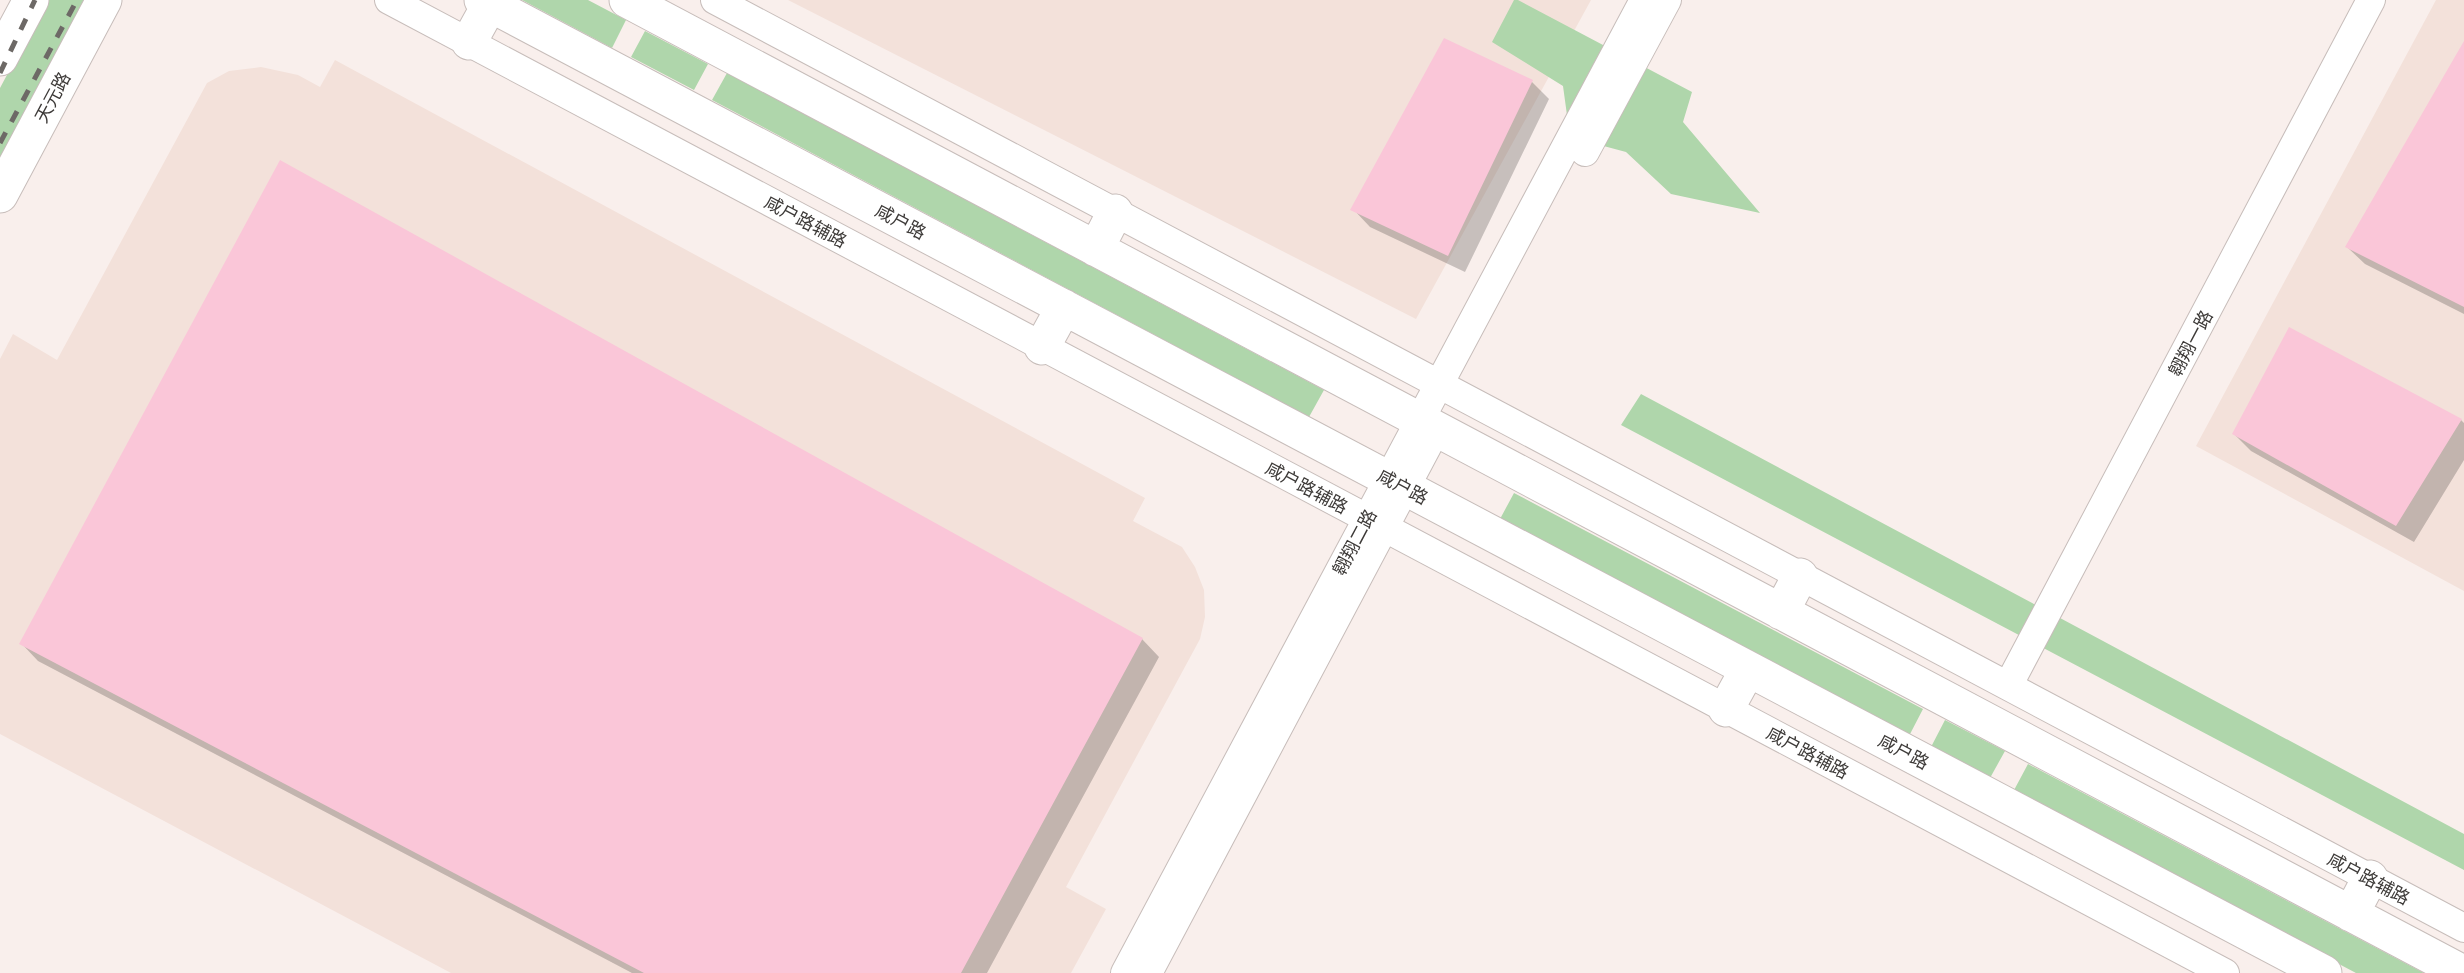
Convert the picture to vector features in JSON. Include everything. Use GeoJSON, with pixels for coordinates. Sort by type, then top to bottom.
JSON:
{"type":"FeatureCollection","features":[{"type":"Feature","properties":{"kind":"main road"},"geometry":{"type":"LineString","coordinates":[[0,58],[31,0]]}},
{"type":"Feature","properties":{"kind":"main road","name":"天元路"},"geometry":{"type":"LineString","coordinates":[[0,195],[104,0]]}},
{"type":"Feature","properties":{"kind":"main road"},"geometry":{"type":"LineString","coordinates":[[627,0],[2462,973]]}},
{"type":"Feature","properties":{"kind":"main road"},"geometry":{"type":"LineString","coordinates":[[468,42],[486,2]]}},
{"type":"Feature","properties":{"kind":"main road","name":"咸户路"},"geometry":{"type":"LineString","coordinates":[[486,2],[2324,973]]}},
{"type":"Feature","properties":{"kind":"main road"},"geometry":{"type":"LineString","coordinates":[[1096,249],[1115,212]]}},
{"type":"Feature","properties":{"kind":"main road"},"geometry":{"type":"LineString","coordinates":[[1042,347],[1064,307]]}},
{"type":"Feature","properties":{"kind":"main road"},"geometry":{"type":"LineString","coordinates":[[1781,612],[1800,576]]}},
{"type":"Feature","properties":{"kind":"main road"},"geometry":{"type":"LineString","coordinates":[[1726,709],[1748,669]]}},
{"type":"Feature","properties":{"kind":"main road"},"geometry":{"type":"LineString","coordinates":[[2351,914],[2370,878]]}},
{"type":"Feature","properties":{"kind":"street","name":"咸户路辅路"},"geometry":{"type":"LineString","coordinates":[[389,0],[2225,973]]}},
{"type":"Feature","properties":{"kind":"street","name":"咸户路辅路"},"geometry":{"type":"LineString","coordinates":[[715,0],[2464,928]]}},
{"type":"Feature","properties":{"kind":"street","name":"翱翔二路"},"geometry":{"type":"LineString","coordinates":[[1148,973],[1644,0]]}},
{"type":"Feature","properties":{"kind":"street","name":"翱翔二路"},"geometry":{"type":"LineString","coordinates":[[1447,388],[1667,0]]}},
{"type":"Feature","properties":{"kind":"street","name":"翱翔一路"},"geometry":{"type":"LineString","coordinates":[[2008,686],[2371,0]]}},
{"type":"Feature","properties":{"kind":"street","name":"翱翔二路"},"geometry":{"type":"LineString","coordinates":[[1125,973],[1376,524]]}},
{"type":"Feature","properties":{"kind":"shaded area"},"geometry":{"type":"Polygon","coordinates":[[[788,0],[1591,0],[1416,319],[788,0]]]}},
{"type":"Feature","properties":{"kind":"shaded area"},"geometry":{"type":"Polygon","coordinates":[[[2436,0],[2464,0],[2464,591],[2196,446],[2436,0]]]}},
{"type":"Feature","properties":{"kind":"shaded area"},"geometry":{"type":"Polygon","coordinates":[[[335,60],[1145,498],[1133,521],[1182,547],[1195,567],[1204,590],[1205,617],[1200,639],[1066,887],[1106,909],[1071,973],[451,973],[0,734],[0,359],[13,334],[57,360],[207,83],[229,71],[261,67],[298,75],[320,87],[335,60]]]}},
{"type":"Feature","properties":{"kind":"green space"},"geometry":{"type":"Polygon","coordinates":[[[47,0],[88,0],[0,164],[0,88],[47,0]]]}},
{"type":"Feature","properties":{"kind":"green space"},"geometry":{"type":"Polygon","coordinates":[[[522,0],[588,0],[626,20],[612,48],[522,0]]]}},
{"type":"Feature","properties":{"kind":"green space"},"geometry":{"type":"Polygon","coordinates":[[[1514,0],[1692,92],[1683,122],[1760,213],[1671,194],[1626,152],[1570,137],[1563,86],[1492,42],[1514,0]]]}},
{"type":"Feature","properties":{"kind":"green space"},"geometry":{"type":"Polygon","coordinates":[[[645,31],[708,64],[694,90],[631,57],[645,31]]]}},
{"type":"Feature","properties":{"kind":"green space"},"geometry":{"type":"Polygon","coordinates":[[[727,73],[1324,390],[1309,417],[712,100],[727,73]]]}},
{"type":"Feature","properties":{"kind":"green space"},"geometry":{"type":"Polygon","coordinates":[[[1641,394],[2464,834],[2464,870],[1621,425],[1641,394]]]}},
{"type":"Feature","properties":{"kind":"green space"},"geometry":{"type":"Polygon","coordinates":[[[1514,493],[1923,709],[1909,736],[1500,519],[1514,493]]]}},
{"type":"Feature","properties":{"kind":"green space"},"geometry":{"type":"Polygon","coordinates":[[[1945,720],[2005,751],[1990,778],[1931,747],[1945,720]]]}},
{"type":"Feature","properties":{"kind":"green space"},"geometry":{"type":"Polygon","coordinates":[[[2028,764],[2424,973],[2356,973],[2013,792],[2028,764]]]}},
{"type":"Feature","properties":{"kind":"building"},"geometry":{"type":"Polygon","coordinates":[[[1444,38],[1533,80],[1448,256],[1350,210],[1444,38]]]}},
{"type":"Feature","properties":{"kind":"building"},"geometry":{"type":"Polygon","coordinates":[[[2464,41],[2464,307],[2345,247],[2464,41]]]}},
{"type":"Feature","properties":{"kind":"building"},"geometry":{"type":"Polygon","coordinates":[[[280,160],[1143,638],[961,973],[644,973],[19,644],[280,160]]]}},
{"type":"Feature","properties":{"kind":"building"},"geometry":{"type":"Polygon","coordinates":[[[2289,327],[2462,419],[2396,526],[2232,434],[2289,327]]]}},
{"type":"Feature","properties":{"kind":"railway"},"geometry":{"type":"LineString","coordinates":[[0,73],[35,0]]}},
{"type":"Feature","properties":{"kind":"railway"},"geometry":{"type":"LineString","coordinates":[[0,143],[77,0]]}}]}
